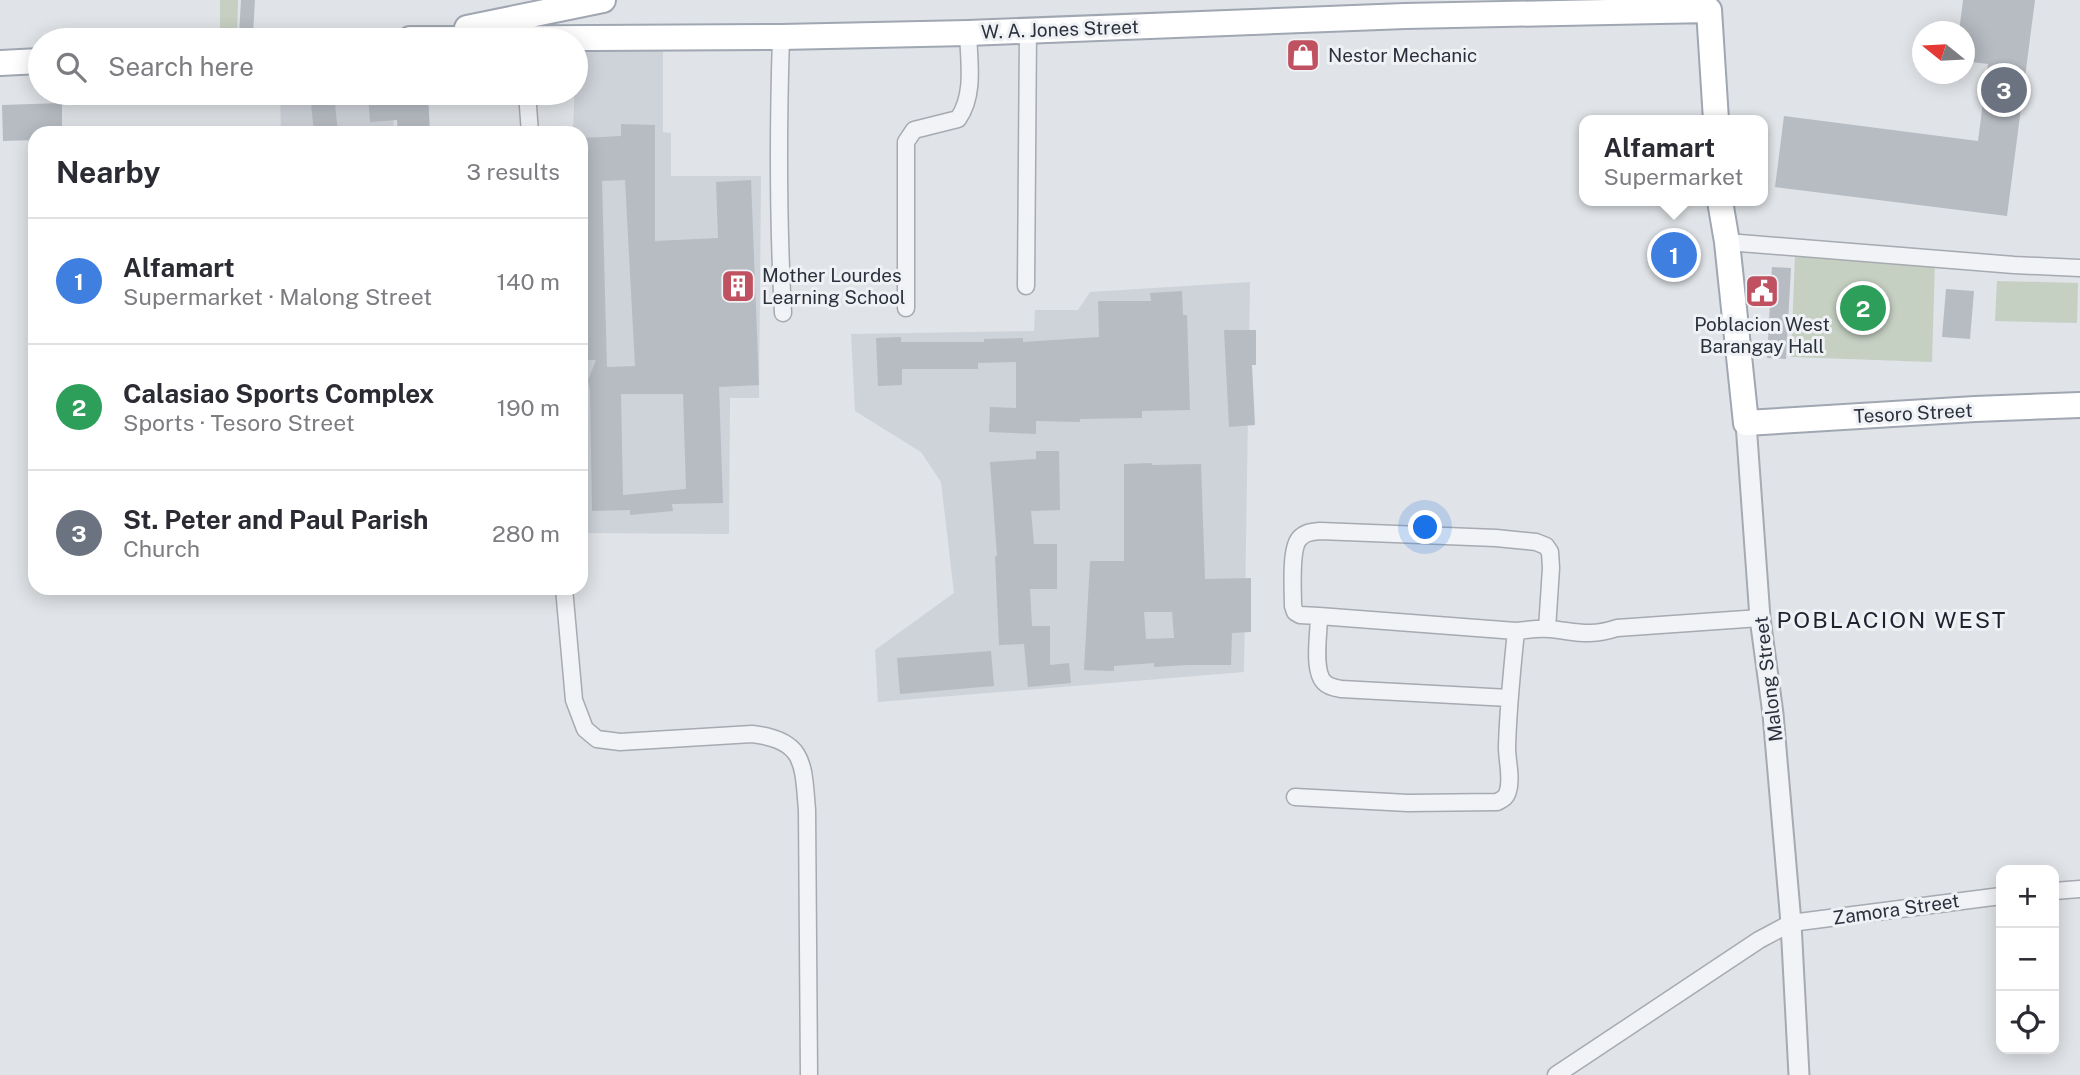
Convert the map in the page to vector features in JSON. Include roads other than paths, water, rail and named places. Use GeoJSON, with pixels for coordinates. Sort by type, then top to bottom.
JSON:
{"type":"FeatureCollection","features":[{"type":"Feature","properties":{"kind":"main road"},"geometry":{"type":"LineString","coordinates":[[462,28],[603,0]]}},
{"type":"Feature","properties":{"kind":"main road"},"geometry":{"type":"LineString","coordinates":[[1709,5],[1716,115]]}},
{"type":"Feature","properties":{"kind":"main road","name":"W. A. Jones Street"},"geometry":{"type":"LineString","coordinates":[[588,38],[968,33],[1709,5]]}},
{"type":"Feature","properties":{"kind":"main road"},"geometry":{"type":"LineString","coordinates":[[0,63],[28,62]]}},
{"type":"Feature","properties":{"kind":"main road","name":"Malong Street"},"geometry":{"type":"LineString","coordinates":[[1721,206],[1746,423]]}},
{"type":"Feature","properties":{"kind":"main road","name":"Tesoro Street"},"geometry":{"type":"LineString","coordinates":[[1746,423],[2080,405]]}},
{"type":"Feature","properties":{"kind":"street"},"geometry":{"type":"LineString","coordinates":[[1026,286],[1028,30]]}},
{"type":"Feature","properties":{"kind":"street"},"geometry":{"type":"LineString","coordinates":[[906,308],[905,142],[914,130],[958,120],[963,112],[969,95],[968,33]]}},
{"type":"Feature","properties":{"kind":"street"},"geometry":{"type":"LineString","coordinates":[[780,37],[779,240],[783,313]]}},
{"type":"Feature","properties":{"kind":"street"},"geometry":{"type":"LineString","coordinates":[[528,105],[529,126]]}},
{"type":"Feature","properties":{"kind":"street"},"geometry":{"type":"LineString","coordinates":[[1727,242],[2080,268]]}},
{"type":"Feature","properties":{"kind":"street","name":"Malong Street"},"geometry":{"type":"LineString","coordinates":[[1746,423],[1760,618],[1773,714],[1791,923],[1799,1075]]}},
{"type":"Feature","properties":{"kind":"street"},"geometry":{"type":"LineString","coordinates":[[1547,629],[1550,552],[1546,546],[1536,542],[1320,531],[1308,532],[1299,539],[1295,548],[1293,606],[1295,612],[1300,615],[1516,631],[1547,629],[1584,634],[1598,634],[1617,628],[1760,618]]}},
{"type":"Feature","properties":{"kind":"street"},"geometry":{"type":"LineString","coordinates":[[565,595],[574,700],[585,729],[597,739],[620,743],[752,734],[781,740],[796,753],[803,768],[807,810],[809,1075]]}},
{"type":"Feature","properties":{"kind":"street"},"geometry":{"type":"LineString","coordinates":[[1319,616],[1317,666],[1324,682],[1330,686],[1341,689],[1509,698]]}},
{"type":"Feature","properties":{"kind":"street"},"geometry":{"type":"LineString","coordinates":[[1295,797],[1408,803],[1497,802],[1504,799],[1509,787],[1509,698],[1516,631]]}},
{"type":"Feature","properties":{"kind":"street"},"geometry":{"type":"LineString","coordinates":[[2059,891],[2080,889]]}},
{"type":"Feature","properties":{"kind":"street","name":"Zamora Street"},"geometry":{"type":"LineString","coordinates":[[1791,923],[1996,897]]}},
{"type":"Feature","properties":{"kind":"street"},"geometry":{"type":"LineString","coordinates":[[1556,1075],[1759,940],[1791,923]]}},
{"type":"Feature","properties":{"kind":"place","name":"Nestor Mechanic"},"geometry":{"type":"Point","coordinates":[1303,55]}},
{"type":"Feature","properties":{"kind":"place","name":"St. Peter and Paul Parish"},"geometry":{"type":"Point","coordinates":[2004,90]}},
{"type":"Feature","properties":{"kind":"place","name":"Alfamart"},"geometry":{"type":"Point","coordinates":[1674,255]}},
{"type":"Feature","properties":{"kind":"place","name":"Mother Lourdes Learning School"},"geometry":{"type":"Point","coordinates":[738,286]}},
{"type":"Feature","properties":{"kind":"place","name":"Poblacion West Barangay Hall"},"geometry":{"type":"Point","coordinates":[1762,291]}},
{"type":"Feature","properties":{"kind":"place","name":"Calasiao Sports Complex"},"geometry":{"type":"Point","coordinates":[1863,308]}},
{"type":"Feature","properties":{"kind":"district","name":"POBLACION WEST"},"geometry":{"type":"Point","coordinates":[1892,620]}}]}
